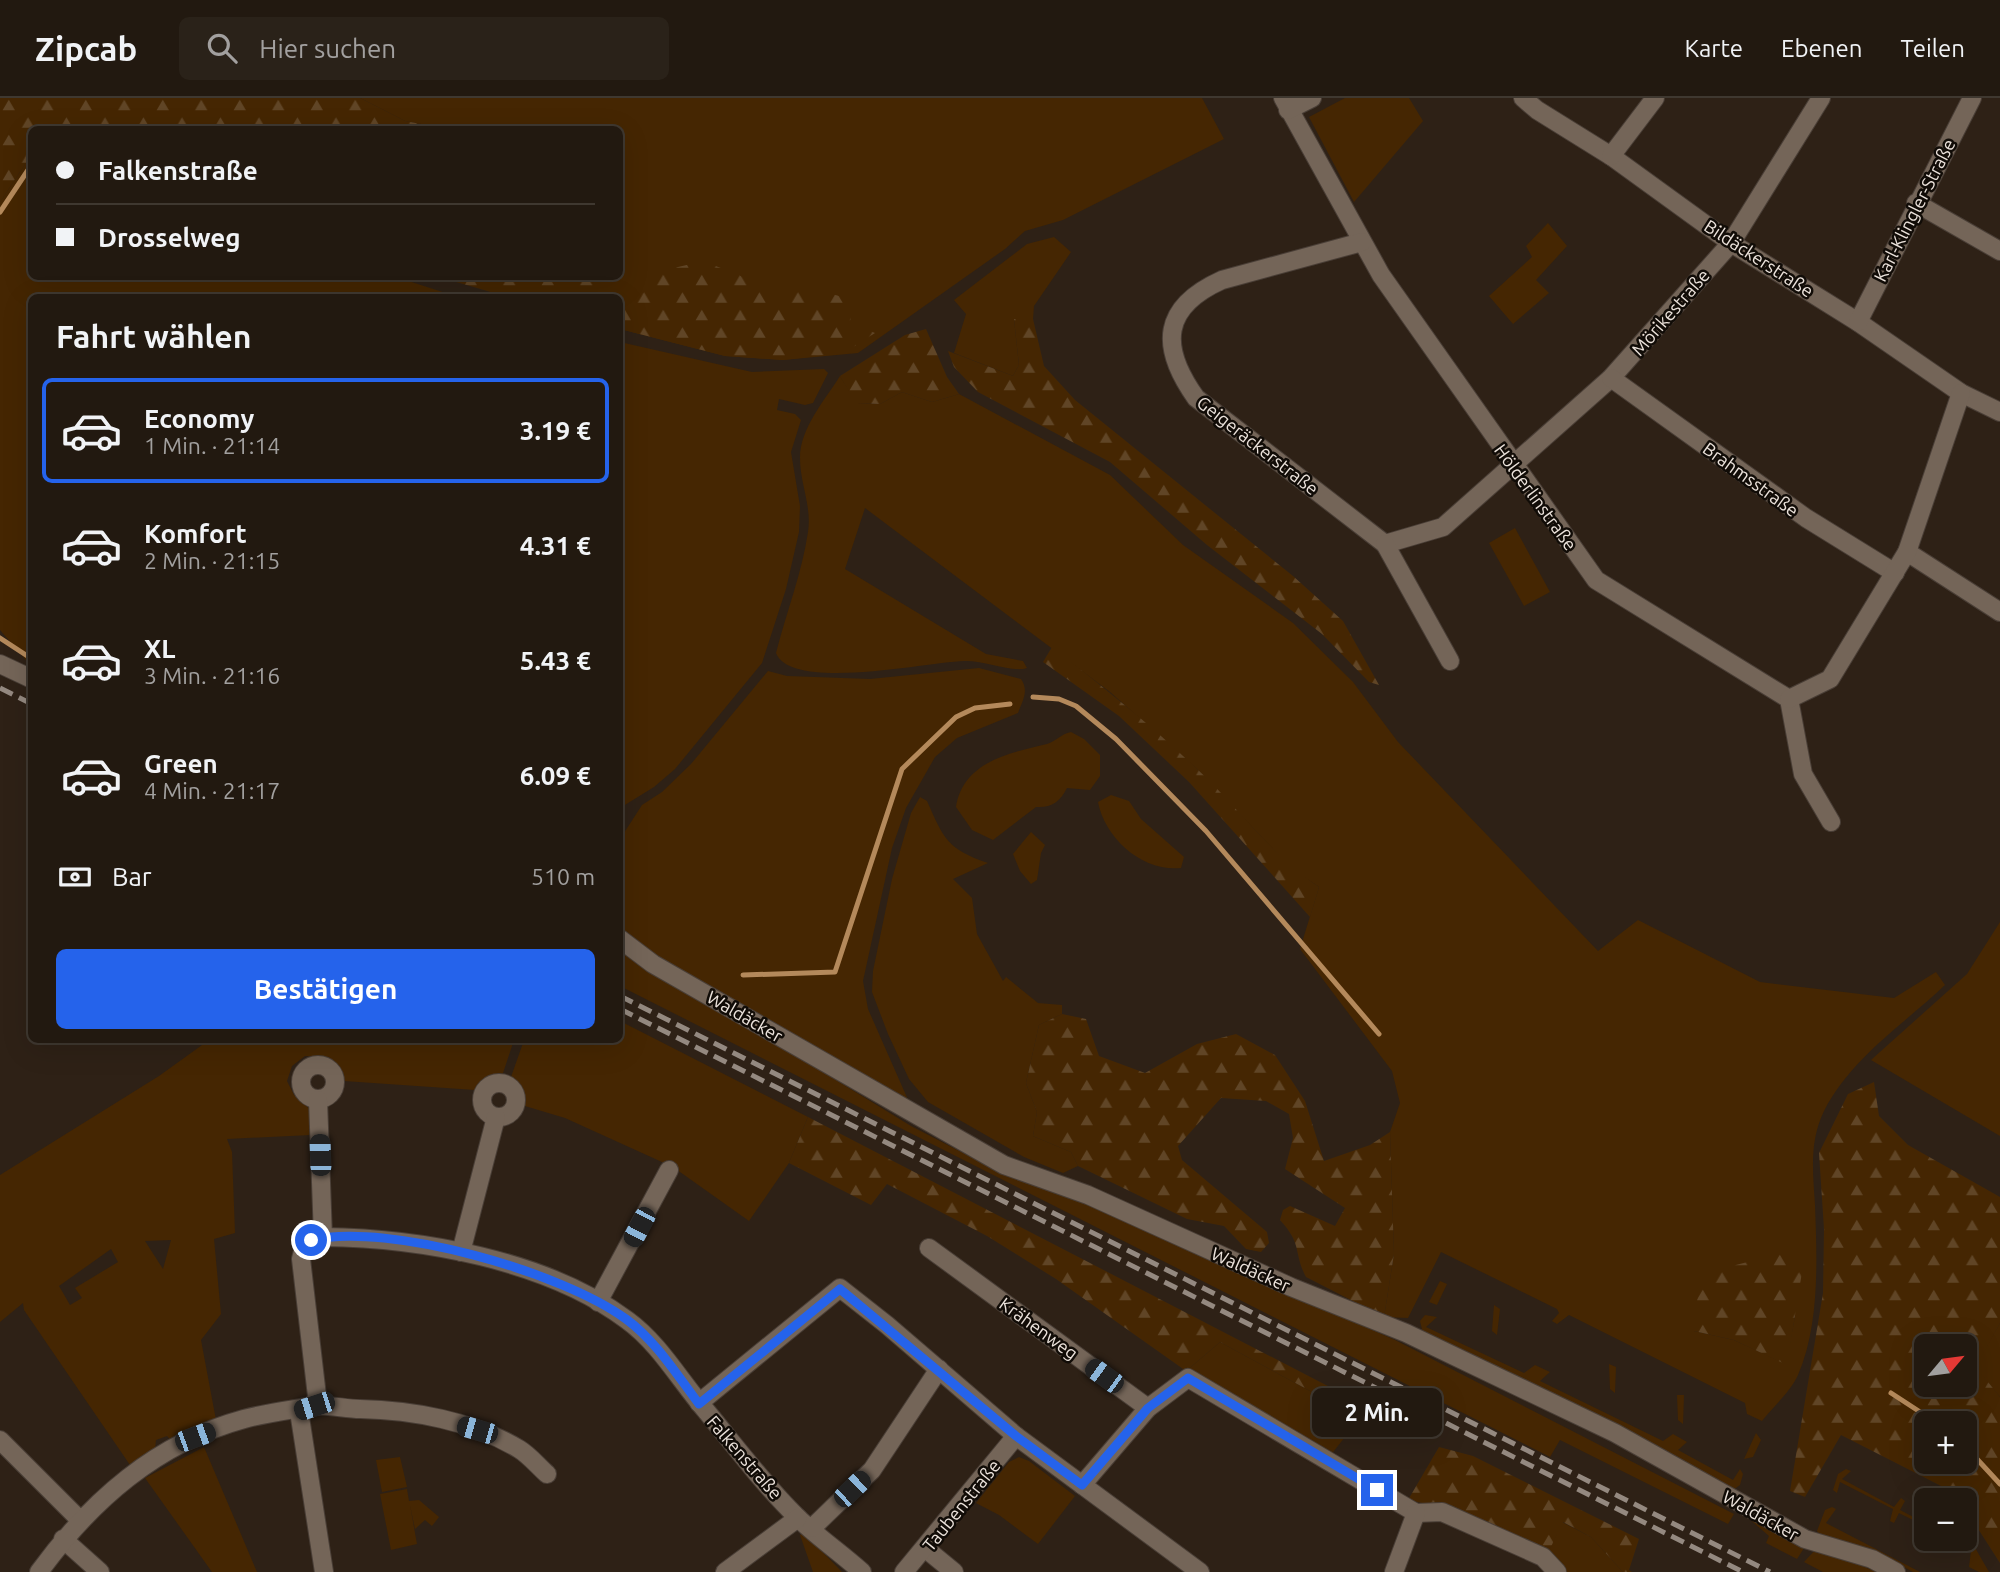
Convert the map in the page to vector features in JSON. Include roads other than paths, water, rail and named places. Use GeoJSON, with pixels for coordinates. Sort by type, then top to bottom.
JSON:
{"type":"FeatureCollection","features":[{"type":"Feature","properties":{"kind":"street"},"geometry":{"type":"LineString","coordinates":[[1286,104],[1312,98]]}},
{"type":"Feature","properties":{"kind":"street","name":"Bildäckerstraße"},"geometry":{"type":"LineString","coordinates":[[1523,98],[1537,110],[1611,156],[1731,243],[1858,322],[1961,393],[2000,412]]}},
{"type":"Feature","properties":{"kind":"street"},"geometry":{"type":"LineString","coordinates":[[1611,156],[1655,98]]}},
{"type":"Feature","properties":{"kind":"street","name":"Mörikestraße"},"geometry":{"type":"LineString","coordinates":[[1513,466],[1611,378],[1731,243],[1821,98]]}},
{"type":"Feature","properties":{"kind":"street","name":"Karl-Klingler-Straße"},"geometry":{"type":"LineString","coordinates":[[1858,322],[1916,203],[1972,98]]}},
{"type":"Feature","properties":{"kind":"street","name":"Hölderlinstraße"},"geometry":{"type":"LineString","coordinates":[[1286,104],[1362,242],[1513,466],[1596,580],[1789,699]]}},
{"type":"Feature","properties":{"kind":"street"},"geometry":{"type":"LineString","coordinates":[[1916,203],[2000,251]]}},
{"type":"Feature","properties":{"kind":"street","name":"Geigeräckerstraße"},"geometry":{"type":"LineString","coordinates":[[1362,242],[1205,287],[1189,298],[1179,310],[1171,343],[1176,365],[1196,398],[1385,544],[1450,661]]}},
{"type":"Feature","properties":{"kind":"street","name":"Brahmsstraße"},"geometry":{"type":"LineString","coordinates":[[1611,378],[1805,519],[1895,573]]}},
{"type":"Feature","properties":{"kind":"street"},"geometry":{"type":"LineString","coordinates":[[1831,822],[1803,774],[1789,699],[1830,679],[1907,552],[1961,393]]}},
{"type":"Feature","properties":{"kind":"street"},"geometry":{"type":"LineString","coordinates":[[1385,544],[1443,527],[1513,466]]}},
{"type":"Feature","properties":{"kind":"street"},"geometry":{"type":"LineString","coordinates":[[1907,552],[2000,612]]}},
{"type":"Feature","properties":{"kind":"street"},"geometry":{"type":"LineString","coordinates":[[0,664],[28,677]]}},
{"type":"Feature","properties":{"kind":"street","name":"Waldäcker"},"geometry":{"type":"LineString","coordinates":[[623,941],[653,964],[1004,1165],[1088,1195],[1291,1287],[1406,1333],[1615,1433],[1805,1539],[1872,1559],[1896,1572]]}},
{"type":"Feature","properties":{"kind":"street"},"geometry":{"type":"LineString","coordinates":[[318,1100],[323,1237],[311,1240],[303,1248],[301,1259],[317,1396],[306,1408],[324,1572]]}},
{"type":"Feature","properties":{"kind":"street"},"geometry":{"type":"LineString","coordinates":[[461,1252],[496,1117]]}},
{"type":"Feature","properties":{"kind":"street"},"geometry":{"type":"LineString","coordinates":[[598,1302],[669,1170]]}},
{"type":"Feature","properties":{"kind":"street","name":"Falkenstraße"},"geometry":{"type":"LineString","coordinates":[[323,1237],[371,1237],[461,1252],[538,1274],[598,1302],[627,1320],[654,1345],[699,1404],[805,1523],[862,1572]]}},
{"type":"Feature","properties":{"kind":"street","name":"Krähenweg"},"geometry":{"type":"LineString","coordinates":[[929,1248],[1148,1408]]}},
{"type":"Feature","properties":{"kind":"street"},"geometry":{"type":"LineString","coordinates":[[699,1404],[840,1289],[1016,1436],[1200,1572]]}},
{"type":"Feature","properties":{"kind":"street"},"geometry":{"type":"LineString","coordinates":[[726,1572],[805,1523],[872,1470],[939,1369]]}},
{"type":"Feature","properties":{"kind":"street"},"geometry":{"type":"LineString","coordinates":[[1082,1485],[1148,1408],[1188,1378],[1416,1513],[1442,1512],[1542,1558],[1557,1572]]}},
{"type":"Feature","properties":{"kind":"street"},"geometry":{"type":"LineString","coordinates":[[39,1572],[79,1520],[110,1489],[166,1452],[195,1437],[244,1419],[306,1408],[394,1409],[477,1430],[519,1450],[547,1474]]}},
{"type":"Feature","properties":{"kind":"street","name":"Taubenstraße"},"geometry":{"type":"LineString","coordinates":[[904,1572],[926,1549],[1016,1436]]}},
{"type":"Feature","properties":{"kind":"street"},"geometry":{"type":"LineString","coordinates":[[0,1440],[79,1520]]}},
{"type":"Feature","properties":{"kind":"street"},"geometry":{"type":"LineString","coordinates":[[1394,1572],[1416,1513]]}},
{"type":"Feature","properties":{"kind":"street"},"geometry":{"type":"LineString","coordinates":[[63,1539],[100,1572]]}},
{"type":"Feature","properties":{"kind":"street"},"geometry":{"type":"LineString","coordinates":[[926,1549],[954,1572]]}},
{"type":"Feature","properties":{"kind":"waterway"},"geometry":{"type":"LineString","coordinates":[[0,212],[28,170]]}},
{"type":"Feature","properties":{"kind":"waterway"},"geometry":{"type":"LineString","coordinates":[[0,638],[28,656]]}},
{"type":"Feature","properties":{"kind":"waterway"},"geometry":{"type":"LineString","coordinates":[[1033,697],[1059,699],[1076,706],[1116,739],[1206,831],[1379,1034]]}},
{"type":"Feature","properties":{"kind":"waterway"},"geometry":{"type":"LineString","coordinates":[[743,975],[835,972],[902,769],[956,717],[975,708],[1010,704]]}},
{"type":"Feature","properties":{"kind":"waterway"},"geometry":{"type":"LineString","coordinates":[[1891,1393],[1919,1411]]}},
{"type":"Feature","properties":{"kind":"waterway"},"geometry":{"type":"LineString","coordinates":[[1977,1459],[2000,1484]]}},
{"type":"Feature","properties":{"kind":"railway"},"geometry":{"type":"LineString","coordinates":[[0,688],[28,702]]}},
{"type":"Feature","properties":{"kind":"railway"},"geometry":{"type":"LineString","coordinates":[[623,998],[1770,1572]]}},
{"type":"Feature","properties":{"kind":"railway"},"geometry":{"type":"LineString","coordinates":[[623,1011],[1743,1572]]}}]}
